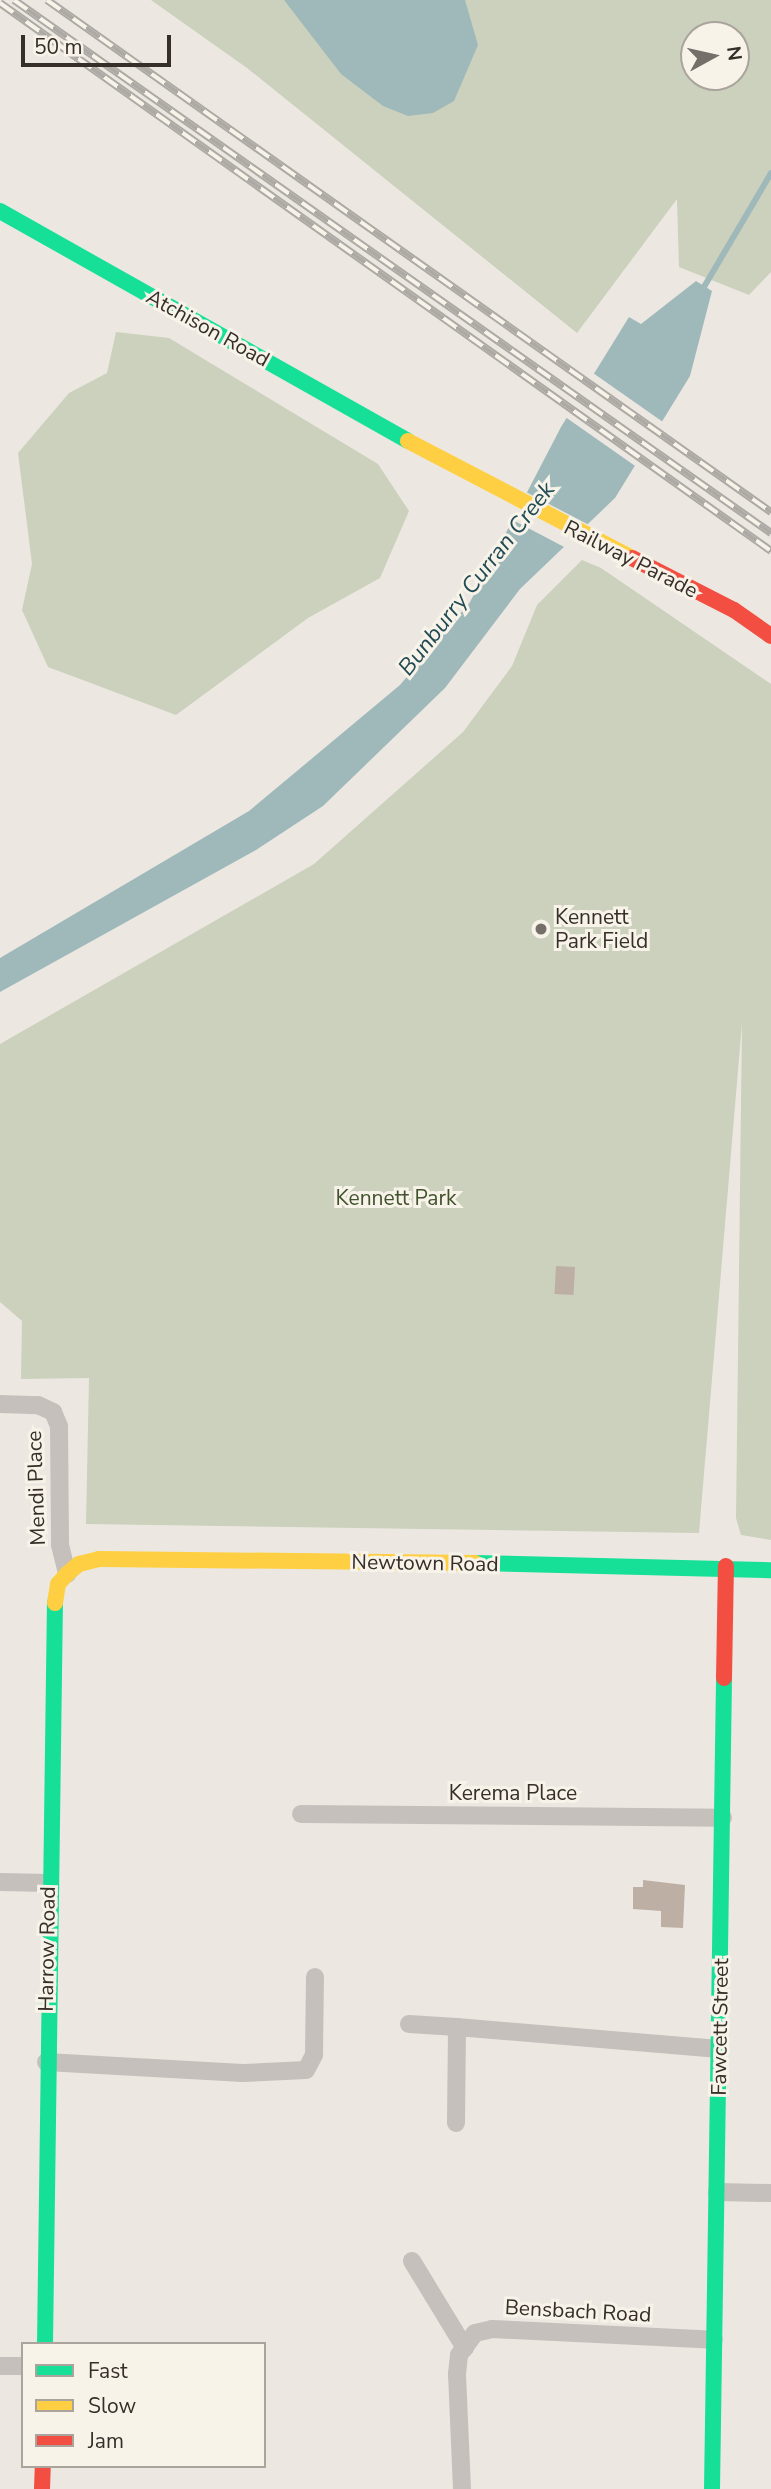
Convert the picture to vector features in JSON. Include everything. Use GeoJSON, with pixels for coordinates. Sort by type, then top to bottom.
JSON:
{"type":"FeatureCollection","features":[{"type":"Feature","properties":{"kind":"street","name":"Atchison Road"},"geometry":{"type":"LineString","coordinates":[[0,211],[416,445]]}},
{"type":"Feature","properties":{"kind":"street","name":"Railway Parade"},"geometry":{"type":"LineString","coordinates":[[416,445],[494,489],[733,610],[771,635]]}},
{"type":"Feature","properties":{"kind":"street","name":"Mendi Place"},"geometry":{"type":"LineString","coordinates":[[0,1404],[38,1405],[53,1412],[59,1426],[60,1545],[73,1569]]}},
{"type":"Feature","properties":{"kind":"street","name":"Newtown Road"},"geometry":{"type":"LineString","coordinates":[[73,1569],[99,1559],[726,1566],[771,1570]]}},
{"type":"Feature","properties":{"kind":"street","name":"Fawcett Street"},"geometry":{"type":"LineString","coordinates":[[712,2489],[726,1566]]}},
{"type":"Feature","properties":{"kind":"street","name":"Harrow Road"},"geometry":{"type":"LineString","coordinates":[[45,2342],[48,1882],[55,1603],[58,1584],[73,1569]]}},
{"type":"Feature","properties":{"kind":"street","name":"Kerema Place"},"geometry":{"type":"LineString","coordinates":[[302,1814],[723,1818]]}},
{"type":"Feature","properties":{"kind":"street"},"geometry":{"type":"LineString","coordinates":[[0,1882],[48,1882]]}},
{"type":"Feature","properties":{"kind":"street"},"geometry":{"type":"LineString","coordinates":[[46,2062],[243,2073],[306,2070],[314,2055],[315,1977]]}},
{"type":"Feature","properties":{"kind":"street"},"geometry":{"type":"LineString","coordinates":[[409,2024],[719,2049]]}},
{"type":"Feature","properties":{"kind":"street"},"geometry":{"type":"LineString","coordinates":[[456,2123],[457,2027]]}},
{"type":"Feature","properties":{"kind":"street"},"geometry":{"type":"LineString","coordinates":[[717,2192],[771,2193]]}},
{"type":"Feature","properties":{"kind":"street"},"geometry":{"type":"LineString","coordinates":[[412,2261],[465,2348],[457,2374],[461,2489]]}},
{"type":"Feature","properties":{"kind":"street","name":"Bensbach Road"},"geometry":{"type":"LineString","coordinates":[[465,2348],[475,2333],[492,2329],[714,2340]]}},
{"type":"Feature","properties":{"kind":"street"},"geometry":{"type":"LineString","coordinates":[[0,2366],[21,2366]]}},
{"type":"Feature","properties":{"kind":"street"},"geometry":{"type":"LineString","coordinates":[[42,2489],[43,2468]]}},
{"type":"Feature","properties":{"kind":"green space"},"geometry":{"type":"Polygon","coordinates":[[[151,0],[771,0],[771,272],[749,295],[679,267],[677,199],[577,333],[247,68],[151,0]]]}},
{"type":"Feature","properties":{"kind":"green space"},"geometry":{"type":"Polygon","coordinates":[[[116,332],[169,338],[378,464],[409,511],[380,578],[308,618],[176,715],[48,667],[22,610],[32,564],[18,453],[69,393],[107,373],[116,332]]]}},
{"type":"Feature","properties":{"kind":"green space","name":"Kennett Park"},"geometry":{"type":"Polygon","coordinates":[[[582,560],[601,568],[771,684],[771,1540],[741,1535],[736,1518],[742,1023],[699,1533],[86,1524],[89,1378],[21,1379],[22,1321],[0,1302],[0,1044],[314,864],[463,732],[512,666],[537,605],[582,560]]]}},
{"type":"Feature","properties":{"kind":"water"},"geometry":{"type":"Polygon","coordinates":[[[284,0],[465,0],[478,45],[454,101],[433,113],[408,116],[383,106],[341,74],[284,0]]]}},
{"type":"Feature","properties":{"kind":"water"},"geometry":{"type":"Polygon","coordinates":[[[696,281],[712,291],[690,376],[615,498],[520,589],[445,688],[323,806],[256,850],[0,992],[0,958],[249,811],[400,685],[470,602],[561,427],[629,317],[641,324],[696,281]]]}},
{"type":"Feature","properties":{"kind":"pier"},"geometry":{"type":"Polygon","coordinates":[[[593,373],[665,423],[635,466],[563,416],[593,373]]]}},
{"type":"Feature","properties":{"kind":"pier"},"geometry":{"type":"Polygon","coordinates":[[[524,491],[591,526],[568,549],[509,518],[524,491]]]}},
{"type":"Feature","properties":{"kind":"building"},"geometry":{"type":"Polygon","coordinates":[[[556,1266],[575,1267],[574,1295],[555,1294],[556,1266]]]}},
{"type":"Feature","properties":{"kind":"building"},"geometry":{"type":"Polygon","coordinates":[[[643,1880],[685,1885],[683,1928],[661,1927],[661,1911],[633,1909],[633,1887],[643,1887],[643,1880]]]}},
{"type":"Feature","properties":{"kind":"waterway","name":"Bunburry Curran Creek"},"geometry":{"type":"LineString","coordinates":[[701,292],[771,173]]}},
{"type":"Feature","properties":{"kind":"railway"},"geometry":{"type":"LineString","coordinates":[[14,0],[771,533]]}},
{"type":"Feature","properties":{"kind":"railway"},"geometry":{"type":"LineString","coordinates":[[47,0],[771,512]]}},
{"type":"Feature","properties":{"kind":"railway"},"geometry":{"type":"LineString","coordinates":[[0,3],[771,551]]}},
{"type":"Feature","properties":{"kind":"traffic: fast"},"geometry":{"type":"LineString","coordinates":[[0,211],[408,441]]}},
{"type":"Feature","properties":{"kind":"traffic: fast"},"geometry":{"type":"LineString","coordinates":[[475,1563],[771,1570]]}},
{"type":"Feature","properties":{"kind":"traffic: fast"},"geometry":{"type":"LineString","coordinates":[[45,2342],[55,1603]]}},
{"type":"Feature","properties":{"kind":"traffic: fast"},"geometry":{"type":"LineString","coordinates":[[712,2489],[724,1678]]}},
{"type":"Feature","properties":{"kind":"traffic: slow"},"geometry":{"type":"LineString","coordinates":[[408,441],[632,558]]}},
{"type":"Feature","properties":{"kind":"traffic: slow"},"geometry":{"type":"LineString","coordinates":[[55,1603],[58,1584],[67,1574],[79,1564],[99,1559],[475,1563]]}},
{"type":"Feature","properties":{"kind":"traffic: jam"},"geometry":{"type":"LineString","coordinates":[[632,558],[734,610],[771,636]]}},
{"type":"Feature","properties":{"kind":"traffic: jam"},"geometry":{"type":"LineString","coordinates":[[724,1678],[726,1566]]}},
{"type":"Feature","properties":{"kind":"traffic: jam"},"geometry":{"type":"LineString","coordinates":[[42,2489],[43,2468]]}},
{"type":"Feature","properties":{"kind":"place","name":"Kennett Park Field"},"geometry":{"type":"Point","coordinates":[541,929]}}]}
